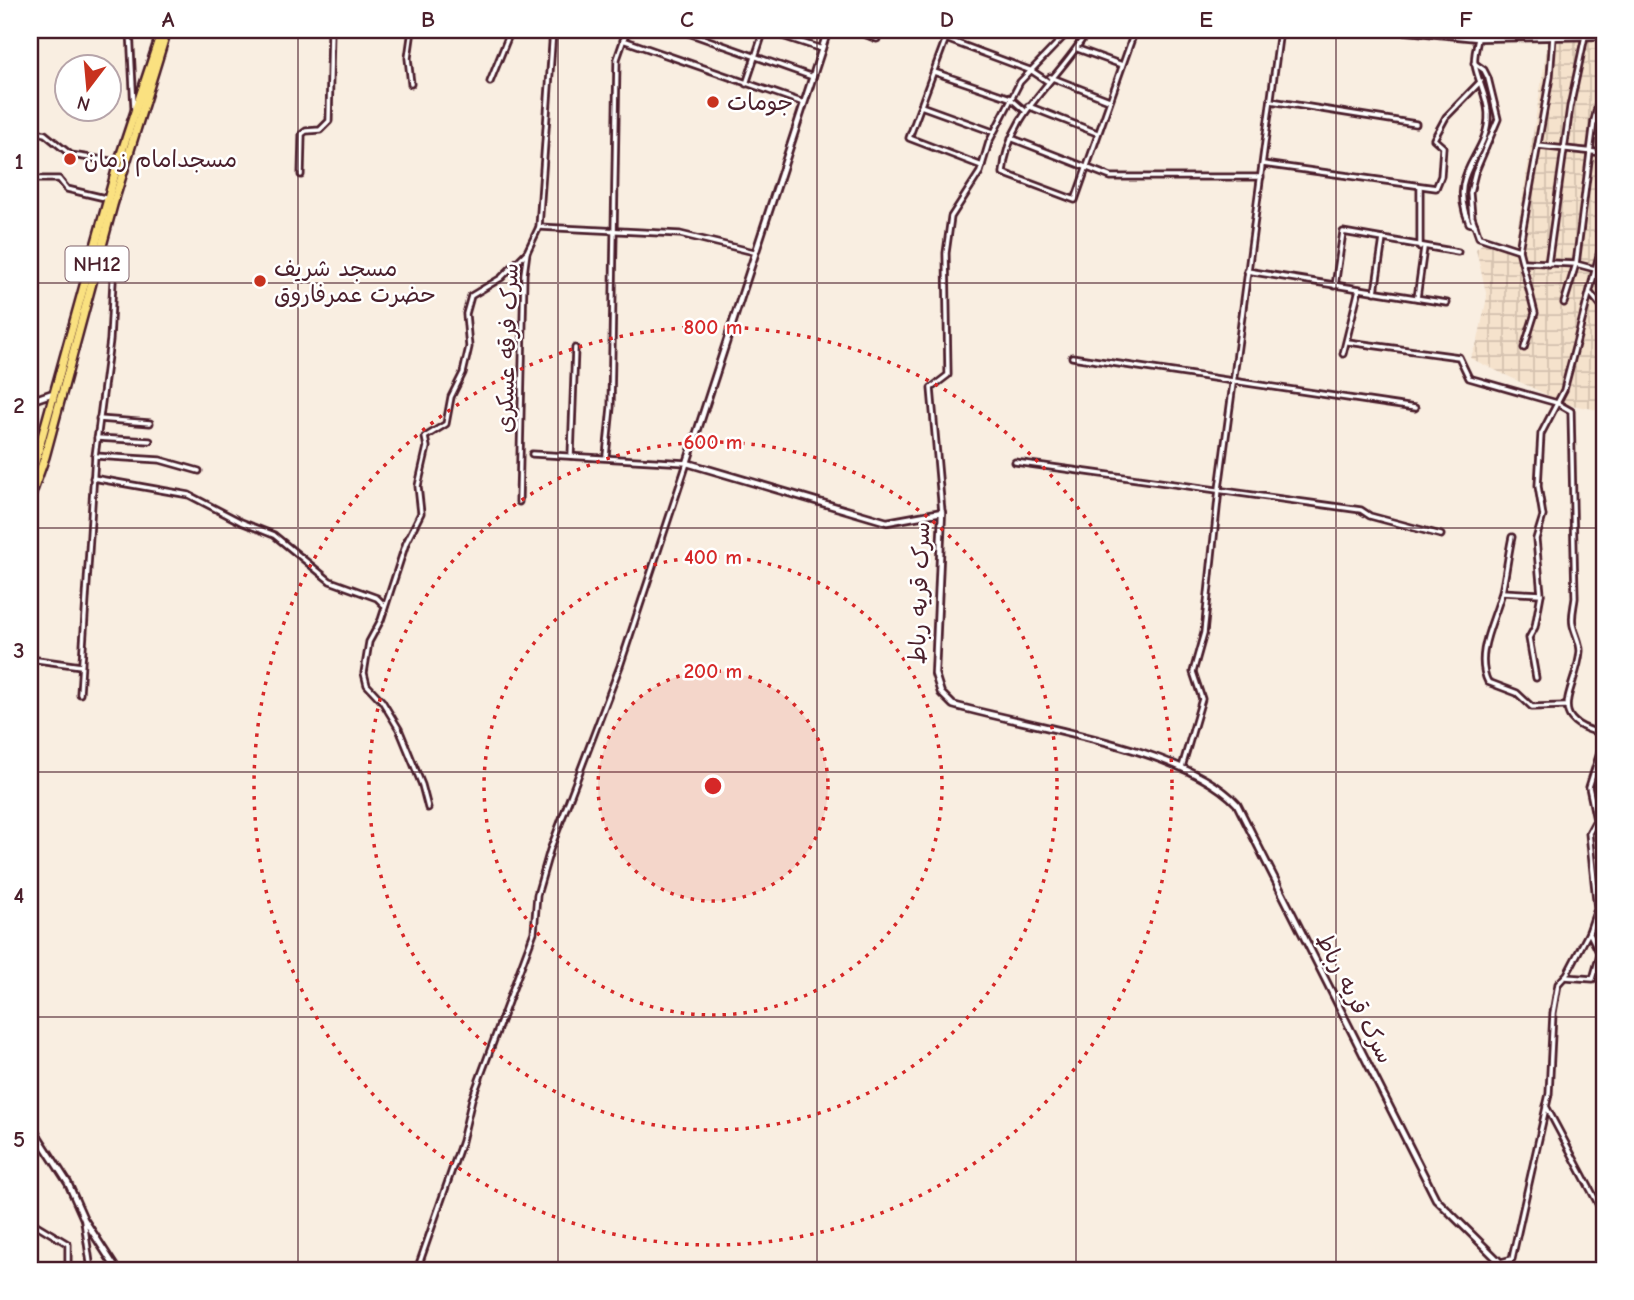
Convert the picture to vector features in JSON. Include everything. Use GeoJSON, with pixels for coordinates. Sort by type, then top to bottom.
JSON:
{"type":"FeatureCollection","features":[{"type":"Feature","properties":{"kind":"highway","name":"NH12"},"geometry":{"type":"LineString","coordinates":[[30,481],[60,391],[118,163],[162,30]]}},
{"type":"Feature","properties":{"kind":"highway","name":"NH12"},"geometry":{"type":"LineString","coordinates":[[30,499],[167,30]]}},
{"type":"Feature","properties":{"kind":"street"},"geometry":{"type":"LineString","coordinates":[[130,30],[135,113]]}},
{"type":"Feature","properties":{"kind":"street"},"geometry":{"type":"LineString","coordinates":[[301,175],[302,134],[320,130],[329,121],[331,30]]}},
{"type":"Feature","properties":{"kind":"street"},"geometry":{"type":"LineString","coordinates":[[411,84],[408,58],[412,30]]}},
{"type":"Feature","properties":{"kind":"street"},"geometry":{"type":"LineString","coordinates":[[490,82],[511,30]]}},
{"type":"Feature","properties":{"kind":"street","name":"سرک فرقه عسکری"},"geometry":{"type":"LineString","coordinates":[[519,502],[524,274],[527,252],[539,227],[553,30]]}},
{"type":"Feature","properties":{"kind":"street"},"geometry":{"type":"LineString","coordinates":[[606,457],[611,407],[617,59],[627,30]]}},
{"type":"Feature","properties":{"kind":"street"},"geometry":{"type":"LineString","coordinates":[[680,30],[813,77]]}},
{"type":"Feature","properties":{"kind":"street"},"geometry":{"type":"LineString","coordinates":[[746,85],[764,30],[822,49]]}},
{"type":"Feature","properties":{"kind":"street"},"geometry":{"type":"LineString","coordinates":[[417,1270],[463,1141],[472,1099],[534,932],[537,895],[550,850],[620,666],[828,30]]}},
{"type":"Feature","properties":{"kind":"street"},"geometry":{"type":"LineString","coordinates":[[854,30],[877,39]]}},
{"type":"Feature","properties":{"kind":"street"},"geometry":{"type":"LineString","coordinates":[[949,30],[909,138],[982,166]]}},
{"type":"Feature","properties":{"kind":"street"},"geometry":{"type":"LineString","coordinates":[[942,512],[931,388],[948,375],[947,253],[951,217],[982,166],[993,132],[1010,98],[1070,30]]}},
{"type":"Feature","properties":{"kind":"street"},"geometry":{"type":"LineString","coordinates":[[1088,30],[1077,49],[1026,108],[1004,153],[1003,173],[1075,200],[1134,31],[1126,30]]}},
{"type":"Feature","properties":{"kind":"street"},"geometry":{"type":"LineString","coordinates":[[1182,767],[1202,699],[1193,671],[1204,634],[1219,489],[1280,30]]}},
{"type":"Feature","properties":{"kind":"street"},"geometry":{"type":"LineString","coordinates":[[1397,30],[1478,38],[1604,34]]}},
{"type":"Feature","properties":{"kind":"street"},"geometry":{"type":"LineString","coordinates":[[1545,37],[1547,30]]}},
{"type":"Feature","properties":{"kind":"street"},"geometry":{"type":"LineString","coordinates":[[1548,264],[1570,107],[1586,36]]}},
{"type":"Feature","properties":{"kind":"street"},"geometry":{"type":"LineString","coordinates":[[1524,348],[1535,313],[1519,250],[1538,146],[1553,37]]}},
{"type":"Feature","properties":{"kind":"street"},"geometry":{"type":"LineString","coordinates":[[946,38],[1109,100]]}},
{"type":"Feature","properties":{"kind":"street"},"geometry":{"type":"LineString","coordinates":[[1475,225],[1469,223],[1461,205],[1461,190],[1467,168],[1485,131],[1488,114],[1481,81],[1474,64],[1478,38]]}},
{"type":"Feature","properties":{"kind":"street"},"geometry":{"type":"LineString","coordinates":[[623,40],[804,103]]}},
{"type":"Feature","properties":{"kind":"street"},"geometry":{"type":"LineString","coordinates":[[1077,49],[1122,65]]}},
{"type":"Feature","properties":{"kind":"street"},"geometry":{"type":"LineString","coordinates":[[1474,64],[1484,70],[1488,78],[1498,119],[1475,173],[1470,193],[1475,225],[1479,237],[1519,250]]}},
{"type":"Feature","properties":{"kind":"street"},"geometry":{"type":"LineString","coordinates":[[934,72],[1010,98],[1026,108],[1097,133]]}},
{"type":"Feature","properties":{"kind":"street"},"geometry":{"type":"LineString","coordinates":[[1564,303],[1576,264],[1594,121],[1604,78]]}},
{"type":"Feature","properties":{"kind":"street"},"geometry":{"type":"LineString","coordinates":[[1263,164],[1420,188],[1436,188],[1441,176],[1443,148],[1434,139],[1446,117],[1481,81]]}},
{"type":"Feature","properties":{"kind":"street"},"geometry":{"type":"LineString","coordinates":[[1271,101],[1416,124]]}},
{"type":"Feature","properties":{"kind":"street"},"geometry":{"type":"LineString","coordinates":[[921,106],[993,132]]}},
{"type":"Feature","properties":{"kind":"street"},"geometry":{"type":"LineString","coordinates":[[1594,121],[1604,123]]}},
{"type":"Feature","properties":{"kind":"street"},"geometry":{"type":"LineString","coordinates":[[30,130],[45,134],[71,155],[118,163]]}},
{"type":"Feature","properties":{"kind":"street"},"geometry":{"type":"LineString","coordinates":[[1011,138],[1111,177],[1261,177]]}},
{"type":"Feature","properties":{"kind":"street"},"geometry":{"type":"LineString","coordinates":[[1538,146],[1604,153]]}},
{"type":"Feature","properties":{"kind":"street"},"geometry":{"type":"LineString","coordinates":[[30,179],[59,179],[67,189],[108,199]]}},
{"type":"Feature","properties":{"kind":"street"},"geometry":{"type":"LineString","coordinates":[[1417,298],[1422,247],[1420,188]]}},
{"type":"Feature","properties":{"kind":"street"},"geometry":{"type":"LineString","coordinates":[[539,227],[680,234],[754,252]]}},
{"type":"Feature","properties":{"kind":"street"},"geometry":{"type":"LineString","coordinates":[[1335,286],[1342,233],[1458,252]]}},
{"type":"Feature","properties":{"kind":"street"},"geometry":{"type":"LineString","coordinates":[[1536,678],[1529,638],[1535,627],[1541,594],[1536,539],[1543,516],[1538,486],[1541,434],[1557,403],[1576,352],[1604,236]]}},
{"type":"Feature","properties":{"kind":"street"},"geometry":{"type":"LineString","coordinates":[[1375,292],[1383,239]]}},
{"type":"Feature","properties":{"kind":"street"},"geometry":{"type":"LineString","coordinates":[[428,808],[422,785],[399,729],[365,678],[365,661],[369,642],[385,606],[406,543],[421,513],[418,486],[427,447],[425,437],[446,424],[451,397],[463,373],[469,347],[466,314],[471,296],[500,278],[527,252]]}},
{"type":"Feature","properties":{"kind":"street"},"geometry":{"type":"LineString","coordinates":[[80,694],[93,478],[110,340],[114,261],[99,257]]}},
{"type":"Feature","properties":{"kind":"street"},"geometry":{"type":"LineString","coordinates":[[1524,262],[1576,264],[1595,269]]}},
{"type":"Feature","properties":{"kind":"street"},"geometry":{"type":"LineString","coordinates":[[1247,271],[1447,303]]}},
{"type":"Feature","properties":{"kind":"street"},"geometry":{"type":"LineString","coordinates":[[1343,354],[1359,289]]}},
{"type":"Feature","properties":{"kind":"street"},"geometry":{"type":"LineString","coordinates":[[1590,292],[1604,310]]}},
{"type":"Feature","properties":{"kind":"street"},"geometry":{"type":"LineString","coordinates":[[1596,303],[1604,299]]}},
{"type":"Feature","properties":{"kind":"street"},"geometry":{"type":"LineString","coordinates":[[1348,342],[1458,357],[1469,378],[1557,403],[1571,411],[1575,598],[1572,620],[1580,646],[1565,706],[1570,719],[1582,729],[1600,733],[1604,740],[1589,787],[1596,820],[1590,833],[1593,883],[1598,896],[1589,932],[1558,984],[1553,1013],[1546,1106],[1512,1259],[1501,1262]]}},
{"type":"Feature","properties":{"kind":"street"},"geometry":{"type":"LineString","coordinates":[[571,456],[575,348]]}},
{"type":"Feature","properties":{"kind":"street"},"geometry":{"type":"LineString","coordinates":[[1072,358],[1415,408]]}},
{"type":"Feature","properties":{"kind":"street"},"geometry":{"type":"LineString","coordinates":[[30,401],[60,391]]}},
{"type":"Feature","properties":{"kind":"street"},"geometry":{"type":"LineString","coordinates":[[99,419],[150,423]]}},
{"type":"Feature","properties":{"kind":"street"},"geometry":{"type":"LineString","coordinates":[[97,438],[150,441]]}},
{"type":"Feature","properties":{"kind":"street"},"geometry":{"type":"LineString","coordinates":[[531,454],[687,463]]}},
{"type":"Feature","properties":{"kind":"street"},"geometry":{"type":"LineString","coordinates":[[95,456],[160,460],[199,471]]}},
{"type":"Feature","properties":{"kind":"street"},"geometry":{"type":"LineString","coordinates":[[1014,462],[1361,510],[1370,516],[1441,535]]}},
{"type":"Feature","properties":{"kind":"street","name":"سرک قریه رباط"},"geometry":{"type":"LineString","coordinates":[[687,463],[887,522],[942,512],[934,674],[941,693],[953,705],[1135,750],[1182,767],[1224,789],[1237,804],[1436,1199],[1508,1270]]}},
{"type":"Feature","properties":{"kind":"street"},"geometry":{"type":"LineString","coordinates":[[93,478],[189,495],[241,522],[274,535],[330,581],[377,598],[385,606]]}},
{"type":"Feature","properties":{"kind":"street"},"geometry":{"type":"LineString","coordinates":[[1512,537],[1502,592],[1488,631],[1483,673],[1488,682],[1517,693],[1532,707],[1565,706]]}},
{"type":"Feature","properties":{"kind":"street"},"geometry":{"type":"LineString","coordinates":[[1502,592],[1541,594]]}},
{"type":"Feature","properties":{"kind":"street"},"geometry":{"type":"LineString","coordinates":[[30,659],[81,666]]}},
{"type":"Feature","properties":{"kind":"street"},"geometry":{"type":"LineString","coordinates":[[1563,977],[1592,979],[1600,954],[1589,932]]}},
{"type":"Feature","properties":{"kind":"street"},"geometry":{"type":"LineString","coordinates":[[1546,1106],[1604,1215]]}},
{"type":"Feature","properties":{"kind":"street"},"geometry":{"type":"LineString","coordinates":[[30,1124],[68,1183],[84,1219],[117,1270]]}},
{"type":"Feature","properties":{"kind":"street"},"geometry":{"type":"LineString","coordinates":[[84,1219],[92,1270]]}},
{"type":"Feature","properties":{"kind":"street"},"geometry":{"type":"LineString","coordinates":[[30,1221],[68,1244],[68,1270]]}},
{"type":"Feature","properties":{"kind":"street"},"geometry":{"type":"LineString","coordinates":[[30,1267],[35,1270]]}},
{"type":"Feature","properties":{"kind":"shaded area"},"geometry":{"type":"Polygon","coordinates":[[[1604,40],[1604,349],[1598,375],[1604,383],[1604,411],[1566,404],[1470,358],[1478,340],[1487,297],[1476,249],[1483,243],[1515,244],[1548,42],[1604,40]]]}},
{"type":"Feature","properties":{"kind":"place","name":"جومات"},"geometry":{"type":"Point","coordinates":[713,102]}},
{"type":"Feature","properties":{"kind":"place","name":"مسجدامام زمان"},"geometry":{"type":"Point","coordinates":[70,159]}},
{"type":"Feature","properties":{"kind":"place","name":"مسجد شریف حضرت عمرفاروق"},"geometry":{"type":"Point","coordinates":[260,281]}}]}
